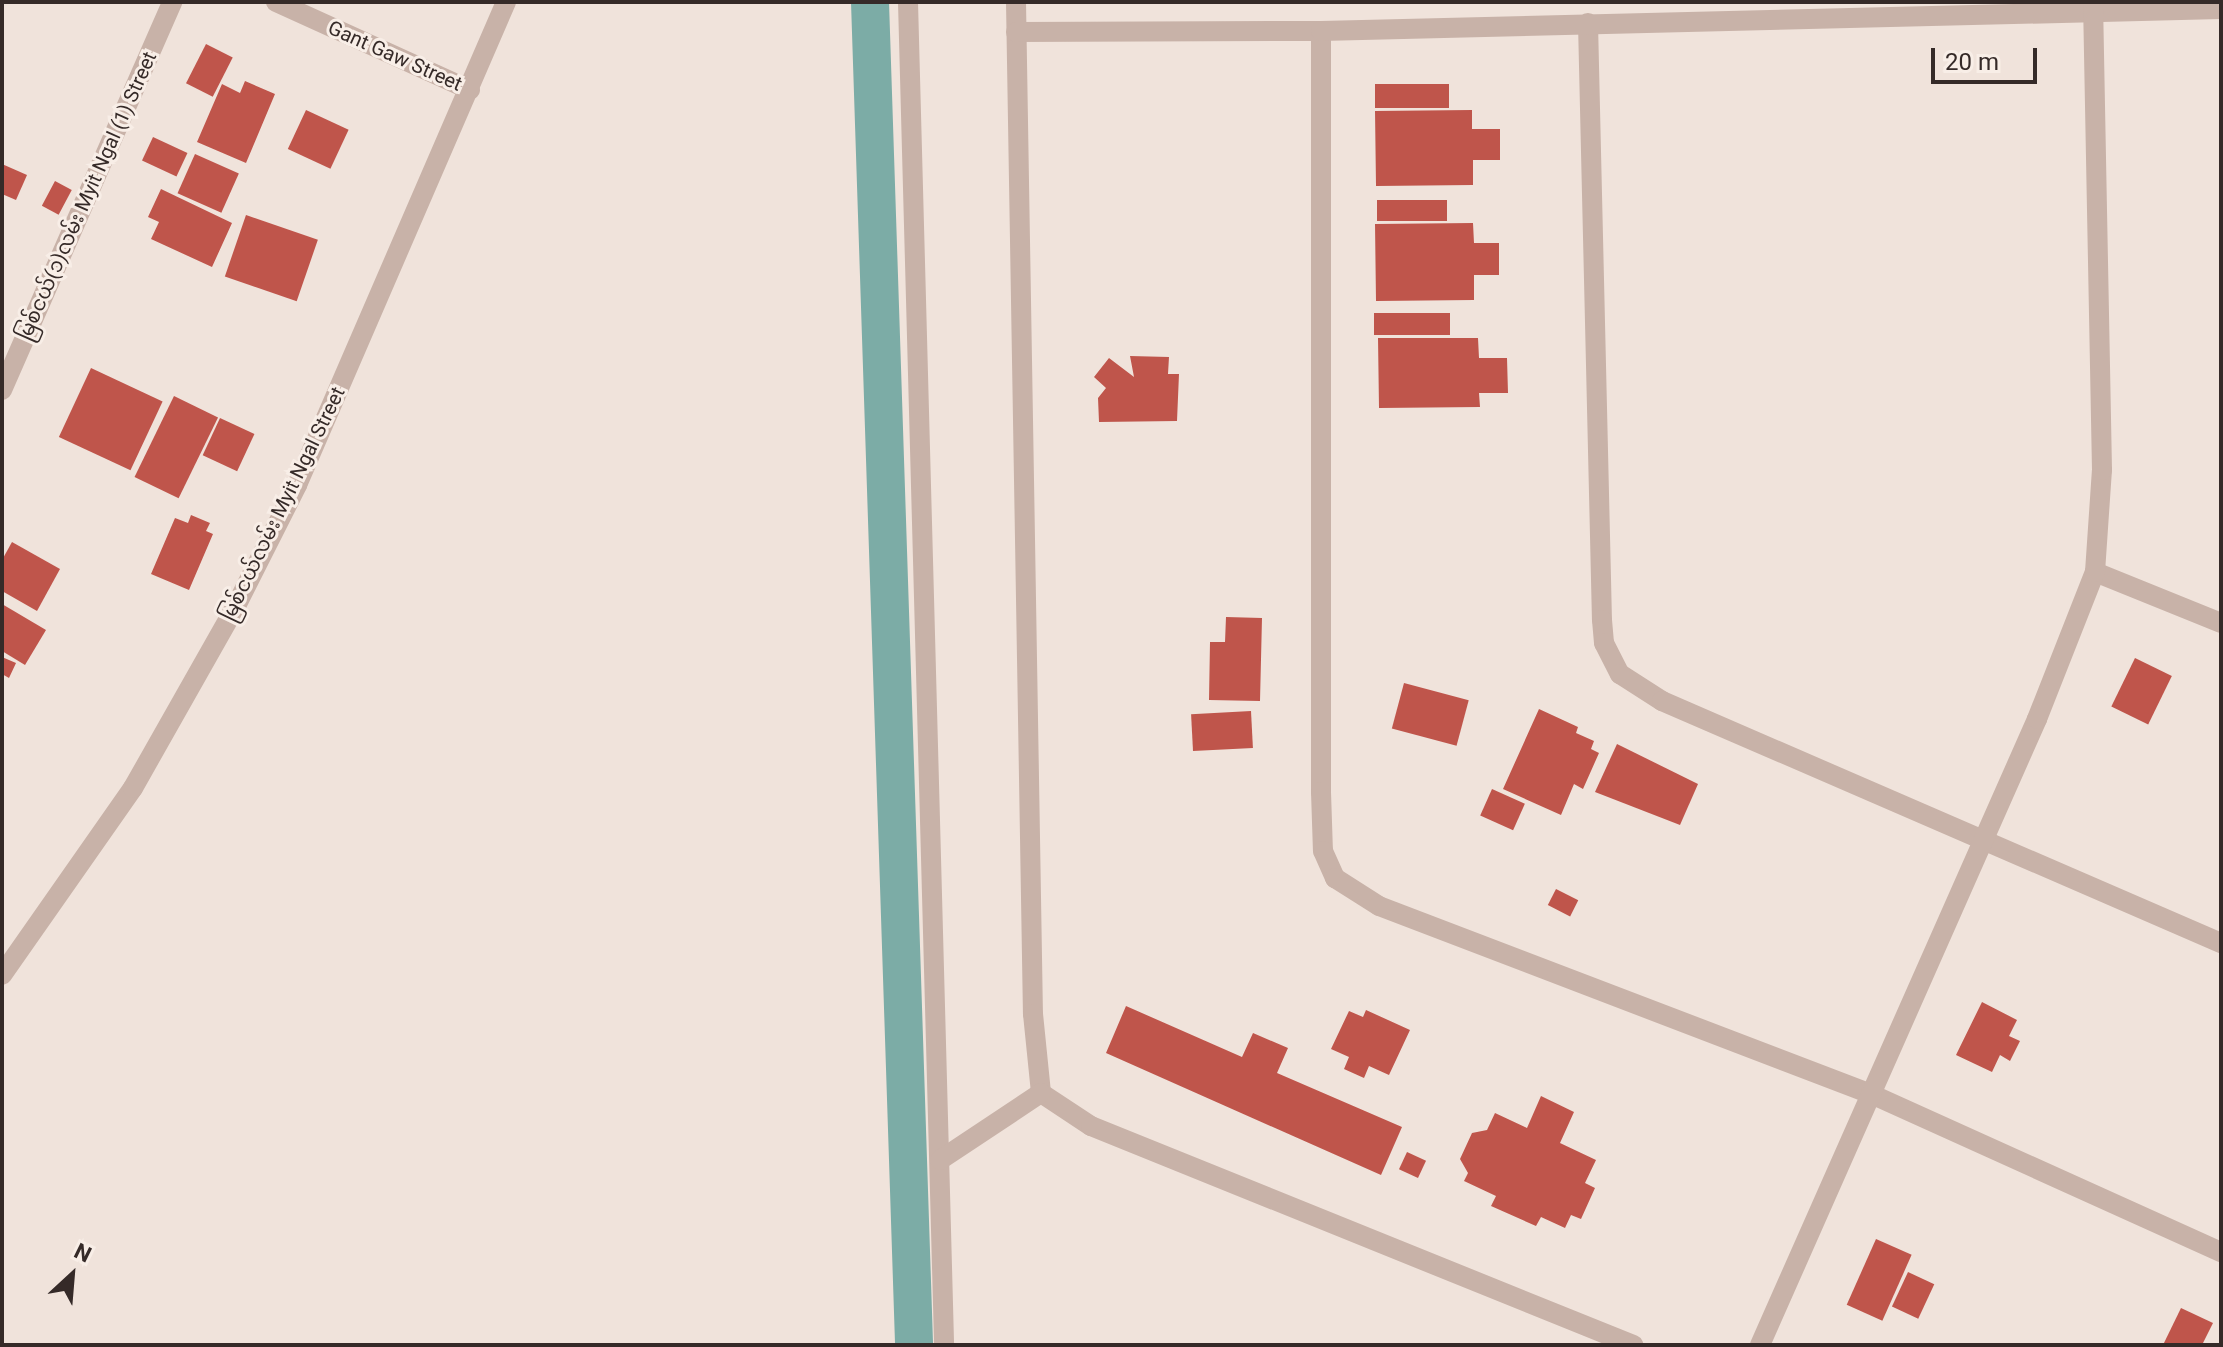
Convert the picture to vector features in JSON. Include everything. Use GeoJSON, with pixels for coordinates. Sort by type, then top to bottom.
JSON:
{"type":"FeatureCollection","features":[{"type":"Feature","properties":{"kind":"street","name":"မြစ်ငယ်(၁)လမ်း Myit Ngal (1) Street"},"geometry":{"type":"LineString","coordinates":[[2,390],[172,2]]}},
{"type":"Feature","properties":{"kind":"street","name":"Gant Gaw Street"},"geometry":{"type":"LineString","coordinates":[[276,2],[470,90]]}},
{"type":"Feature","properties":{"kind":"street","name":"မြစ်ငယ်လမ်း Myit Ngal Street"},"geometry":{"type":"LineString","coordinates":[[2,975],[133,788],[235,608],[303,471],[506,2]]}},
{"type":"Feature","properties":{"kind":"street"},"geometry":{"type":"LineString","coordinates":[[908,2],[944,1345]]}},
{"type":"Feature","properties":{"kind":"street"},"geometry":{"type":"LineString","coordinates":[[1016,2],[1033,1014],[1041,1093]]}},
{"type":"Feature","properties":{"kind":"street"},"geometry":{"type":"LineString","coordinates":[[1016,32],[1321,31],[2093,7],[2221,9]]}},
{"type":"Feature","properties":{"kind":"street"},"geometry":{"type":"LineString","coordinates":[[1760,1345],[1982,841],[2095,572],[2102,470],[2093,7]]}},
{"type":"Feature","properties":{"kind":"street"},"geometry":{"type":"LineString","coordinates":[[1588,23],[1602,620],[1611,660],[1620,674],[1662,701],[2221,943]]}},
{"type":"Feature","properties":{"kind":"street"},"geometry":{"type":"LineString","coordinates":[[1321,31],[1321,792],[1328,868],[1345,888],[1379,906],[1871,1094],[2221,1252]]}},
{"type":"Feature","properties":{"kind":"street"},"geometry":{"type":"LineString","coordinates":[[2095,572],[2221,623]]}},
{"type":"Feature","properties":{"kind":"street"},"geometry":{"type":"LineString","coordinates":[[940,1160],[1041,1093]]}},
{"type":"Feature","properties":{"kind":"street"},"geometry":{"type":"LineString","coordinates":[[1041,1093],[1091,1126],[1633,1345]]}},
{"type":"Feature","properties":{"kind":"building"},"geometry":{"type":"Polygon","coordinates":[[[206,44],[233,58],[213,97],[186,83],[206,44]]]}},
{"type":"Feature","properties":{"kind":"building"},"geometry":{"type":"Polygon","coordinates":[[[245,81],[275,94],[246,163],[197,142],[222,84],[240,93],[245,81]]]}},
{"type":"Feature","properties":{"kind":"building"},"geometry":{"type":"Polygon","coordinates":[[[1375,84],[1449,84],[1449,108],[1375,108],[1375,84]]]}},
{"type":"Feature","properties":{"kind":"building"},"geometry":{"type":"Polygon","coordinates":[[[306,110],[349,130],[330,169],[288,149],[306,110]]]}},
{"type":"Feature","properties":{"kind":"building"},"geometry":{"type":"Polygon","coordinates":[[[1472,110],[1472,129],[1500,129],[1500,160],[1473,160],[1473,185],[1376,186],[1375,111],[1472,110]]]}},
{"type":"Feature","properties":{"kind":"building"},"geometry":{"type":"Polygon","coordinates":[[[153,137],[187,153],[176,177],[142,161],[153,137]]]}},
{"type":"Feature","properties":{"kind":"building"},"geometry":{"type":"Polygon","coordinates":[[[195,154],[239,174],[221,213],[178,193],[195,154]]]}},
{"type":"Feature","properties":{"kind":"building"},"geometry":{"type":"Polygon","coordinates":[[[2,164],[27,175],[16,200],[2,194],[2,164]]]}},
{"type":"Feature","properties":{"kind":"building"},"geometry":{"type":"Polygon","coordinates":[[[55,181],[72,190],[59,215],[42,206],[55,181]]]}},
{"type":"Feature","properties":{"kind":"building"},"geometry":{"type":"Polygon","coordinates":[[[161,189],[232,223],[212,267],[151,239],[159,222],[148,217],[161,189]]]}},
{"type":"Feature","properties":{"kind":"building"},"geometry":{"type":"Polygon","coordinates":[[[1377,200],[1447,200],[1447,221],[1377,221],[1377,200]]]}},
{"type":"Feature","properties":{"kind":"building"},"geometry":{"type":"Polygon","coordinates":[[[246,215],[318,240],[297,301],[225,276],[246,215]]]}},
{"type":"Feature","properties":{"kind":"building"},"geometry":{"type":"Polygon","coordinates":[[[1473,223],[1474,243],[1499,243],[1499,275],[1474,275],[1474,300],[1376,301],[1375,224],[1473,223]]]}},
{"type":"Feature","properties":{"kind":"building"},"geometry":{"type":"Polygon","coordinates":[[[1374,313],[1450,313],[1450,335],[1374,335],[1374,313]]]}},
{"type":"Feature","properties":{"kind":"building"},"geometry":{"type":"Polygon","coordinates":[[[1378,338],[1478,338],[1479,358],[1507,358],[1508,393],[1479,393],[1480,407],[1379,408],[1378,338]]]}},
{"type":"Feature","properties":{"kind":"building"},"geometry":{"type":"Polygon","coordinates":[[[1130,356],[1169,357],[1168,374],[1179,374],[1177,421],[1099,422],[1098,398],[1106,388],[1094,377],[1109,358],[1134,377],[1130,356]]]}},
{"type":"Feature","properties":{"kind":"building"},"geometry":{"type":"Polygon","coordinates":[[[91,368],[163,401],[130,470],[59,437],[91,368]]]}},
{"type":"Feature","properties":{"kind":"building"},"geometry":{"type":"Polygon","coordinates":[[[174,396],[218,417],[179,498],[135,477],[174,396]]]}},
{"type":"Feature","properties":{"kind":"building"},"geometry":{"type":"Polygon","coordinates":[[[220,418],[254,434],[237,471],[203,455],[220,418]]]}},
{"type":"Feature","properties":{"kind":"building"},"geometry":{"type":"Polygon","coordinates":[[[191,515],[210,523],[206,531],[213,534],[189,590],[151,574],[175,518],[188,523],[191,515]]]}},
{"type":"Feature","properties":{"kind":"building"},"geometry":{"type":"Polygon","coordinates":[[[12,542],[60,569],[37,611],[2,591],[2,560],[12,542]]]}},
{"type":"Feature","properties":{"kind":"building"},"geometry":{"type":"Polygon","coordinates":[[[2,604],[46,630],[25,665],[2,651],[2,604]]]}},
{"type":"Feature","properties":{"kind":"building"},"geometry":{"type":"Polygon","coordinates":[[[1226,617],[1262,618],[1260,701],[1209,700],[1210,642],[1225,642],[1226,617]]]}},
{"type":"Feature","properties":{"kind":"building"},"geometry":{"type":"Polygon","coordinates":[[[2,657],[16,663],[9,678],[2,674],[2,657]]]}},
{"type":"Feature","properties":{"kind":"building"},"geometry":{"type":"Polygon","coordinates":[[[2135,658],[2172,676],[2148,725],[2111,707],[2135,658]]]}},
{"type":"Feature","properties":{"kind":"building"},"geometry":{"type":"Polygon","coordinates":[[[1404,683],[1469,700],[1457,746],[1392,728],[1404,683]]]}},
{"type":"Feature","properties":{"kind":"building"},"geometry":{"type":"Polygon","coordinates":[[[1539,709],[1578,727],[1576,733],[1594,741],[1591,749],[1599,753],[1583,789],[1574,784],[1561,815],[1503,789],[1539,709]]]}},
{"type":"Feature","properties":{"kind":"building"},"geometry":{"type":"Polygon","coordinates":[[[1251,711],[1253,748],[1193,751],[1191,714],[1251,711]]]}},
{"type":"Feature","properties":{"kind":"building"},"geometry":{"type":"Polygon","coordinates":[[[1617,744],[1698,784],[1680,825],[1595,792],[1617,744]]]}},
{"type":"Feature","properties":{"kind":"building"},"geometry":{"type":"Polygon","coordinates":[[[1492,789],[1525,804],[1513,830],[1480,815],[1492,789]]]}},
{"type":"Feature","properties":{"kind":"building"},"geometry":{"type":"Polygon","coordinates":[[[1556,889],[1578,900],[1570,916],[1548,905],[1556,889]]]}},
{"type":"Feature","properties":{"kind":"building"},"geometry":{"type":"Polygon","coordinates":[[[1982,1002],[2017,1020],[2009,1036],[2020,1041],[2010,1061],[2000,1055],[1992,1072],[1956,1055],[1982,1002]]]}},
{"type":"Feature","properties":{"kind":"building"},"geometry":{"type":"Polygon","coordinates":[[[1126,1006],[1242,1057],[1253,1033],[1288,1048],[1277,1073],[1402,1127],[1381,1175],[1106,1053],[1126,1006]]]}},
{"type":"Feature","properties":{"kind":"building"},"geometry":{"type":"Polygon","coordinates":[[[1366,1010],[1410,1030],[1389,1075],[1369,1066],[1364,1078],[1344,1069],[1349,1057],[1331,1049],[1349,1011],[1363,1017],[1366,1010]]]}},
{"type":"Feature","properties":{"kind":"building"},"geometry":{"type":"Polygon","coordinates":[[[1541,1096],[1574,1112],[1560,1143],[1596,1160],[1585,1183],[1595,1188],[1581,1219],[1571,1215],[1565,1228],[1541,1217],[1536,1226],[1491,1206],[1496,1196],[1464,1181],[1468,1173],[1460,1159],[1472,1133],[1487,1130],[1495,1113],[1527,1128],[1541,1096]]]}},
{"type":"Feature","properties":{"kind":"building"},"geometry":{"type":"Polygon","coordinates":[[[1407,1152],[1426,1161],[1418,1178],[1399,1169],[1407,1152]]]}},
{"type":"Feature","properties":{"kind":"building"},"geometry":{"type":"Polygon","coordinates":[[[1876,1239],[1912,1255],[1882,1321],[1847,1305],[1876,1239]]]}},
{"type":"Feature","properties":{"kind":"building"},"geometry":{"type":"Polygon","coordinates":[[[1908,1272],[1934,1284],[1918,1319],[1892,1306],[1908,1272]]]}},
{"type":"Feature","properties":{"kind":"building"},"geometry":{"type":"Polygon","coordinates":[[[2181,1308],[2213,1323],[2202,1345],[2163,1345],[2181,1308]]]}},
{"type":"Feature","properties":{"kind":"waterway"},"geometry":{"type":"LineString","coordinates":[[870,2],[914,1345]]}}]}
